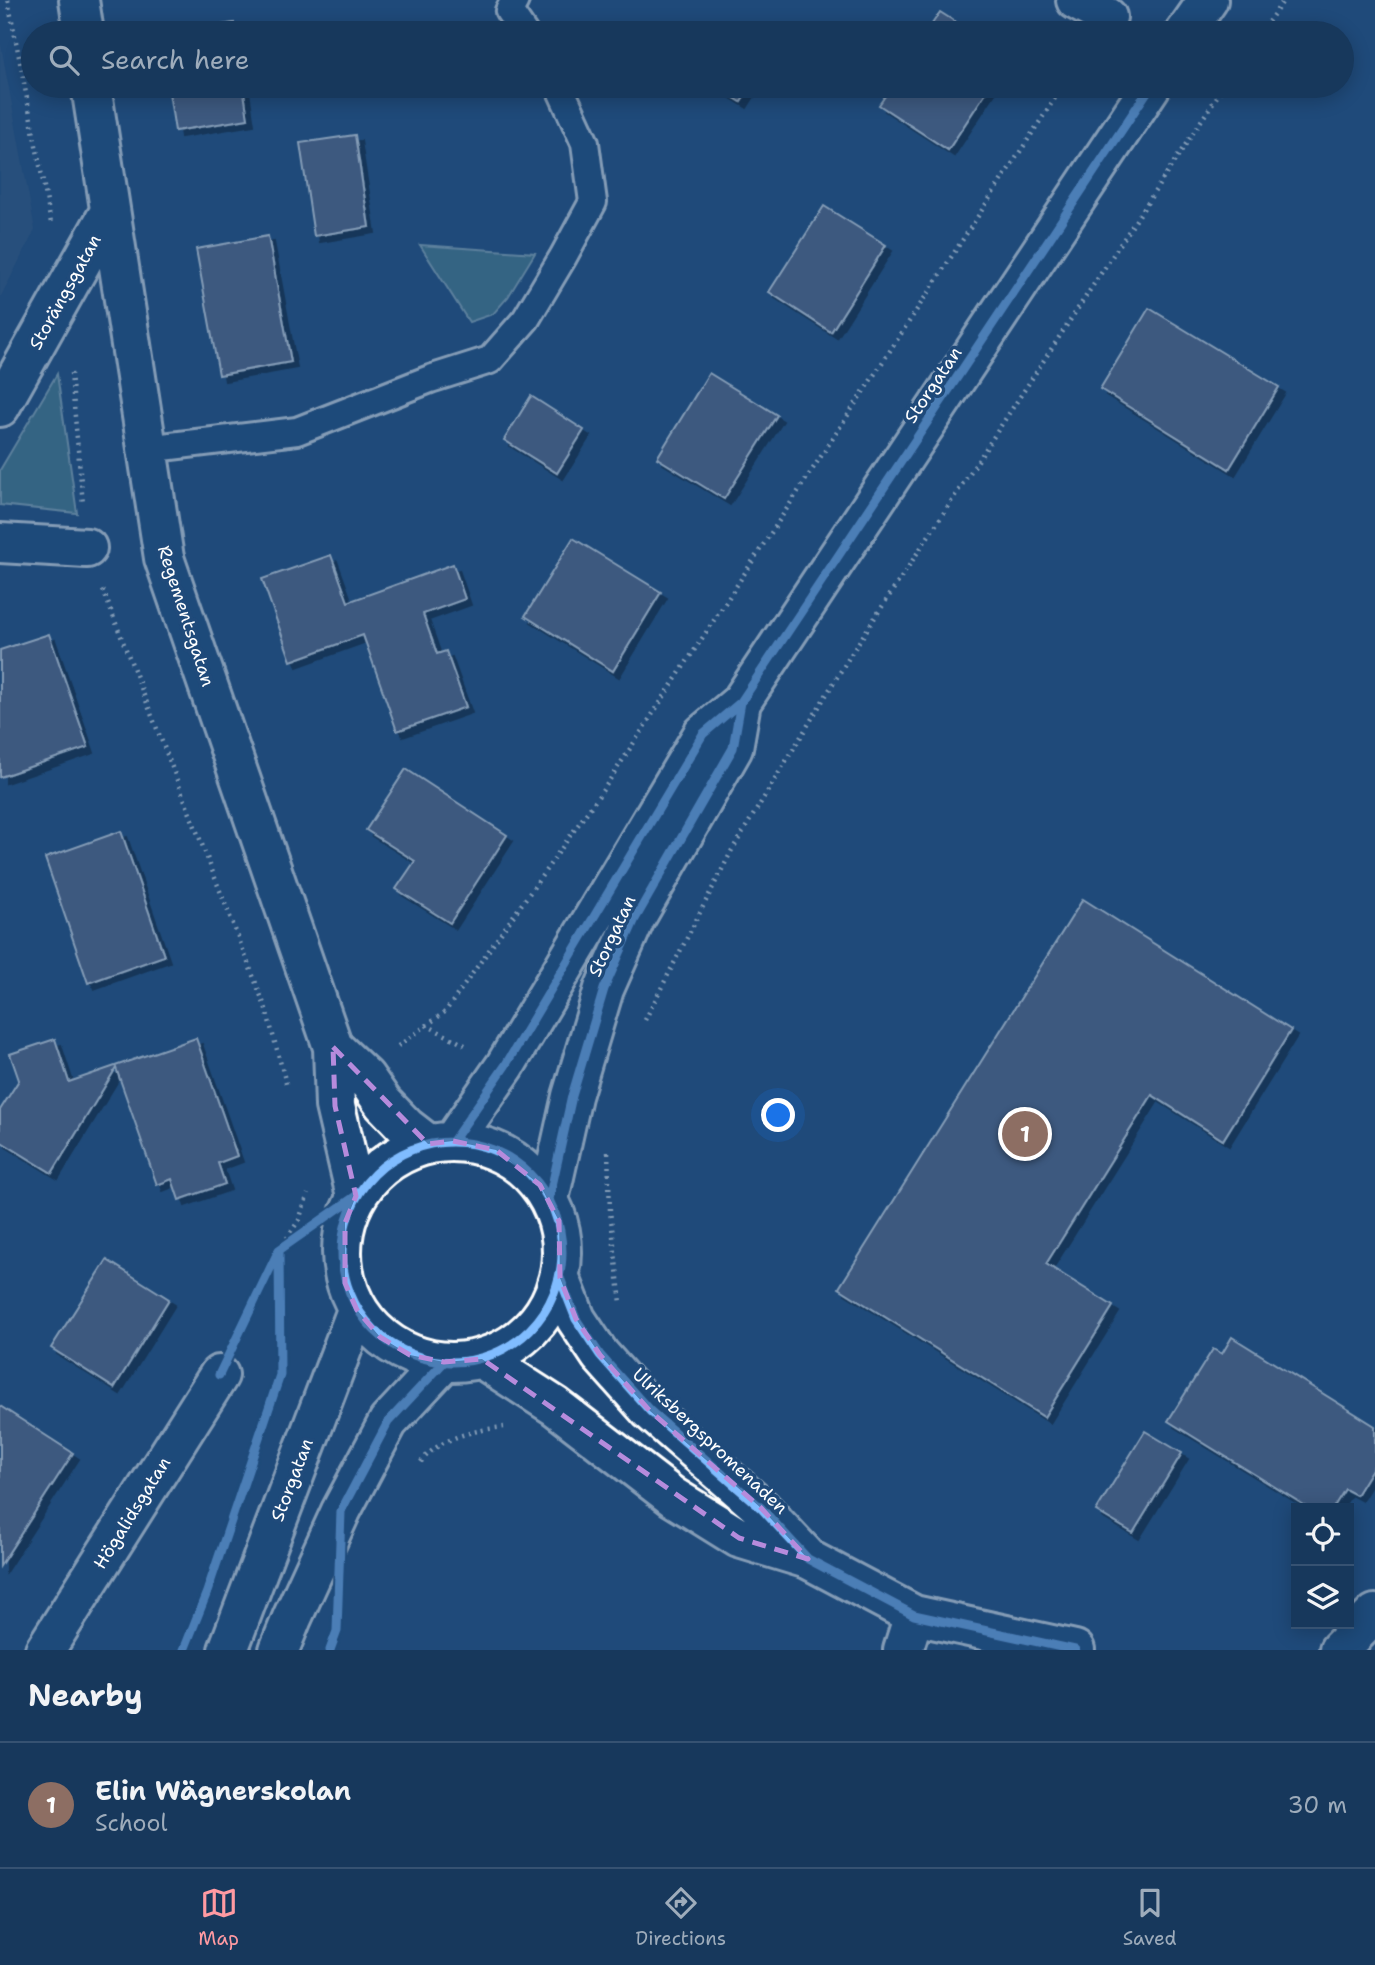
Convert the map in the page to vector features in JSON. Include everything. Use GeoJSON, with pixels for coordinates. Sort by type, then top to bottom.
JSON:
{"type":"FeatureCollection","features":[{"type":"Feature","properties":{"kind":"main road"},"geometry":{"type":"LineString","coordinates":[[79,0],[82,21]]}},
{"type":"Feature","properties":{"kind":"main road"},"geometry":{"type":"LineString","coordinates":[[1193,21],[1208,0]]}},
{"type":"Feature","properties":{"kind":"main road","name":"Regementsgatan"},"geometry":{"type":"LineString","coordinates":[[93,98],[164,558],[333,1047],[335,1106],[356,1196]]}},
{"type":"Feature","properties":{"kind":"main road","name":"Storgatan"},"geometry":{"type":"LineString","coordinates":[[440,1142],[505,1066],[703,734],[741,702],[1143,98]]}},
{"type":"Feature","properties":{"kind":"main road","name":"Storängsgatan"},"geometry":{"type":"LineString","coordinates":[[0,407],[109,213]]}},
{"type":"Feature","properties":{"kind":"main road"},"geometry":{"type":"LineString","coordinates":[[0,543],[87,548]]}},
{"type":"Feature","properties":{"kind":"main road","name":"Storgatan"},"geometry":{"type":"LineString","coordinates":[[549,1199],[572,1096],[604,989],[635,919],[733,748],[741,702]]}},
{"type":"Feature","properties":{"kind":"main road","name":"Regementsgatan"},"geometry":{"type":"LineString","coordinates":[[333,1047],[365,1077],[398,1119],[440,1142]]}},
{"type":"Feature","properties":{"kind":"main road"},"geometry":{"type":"LineString","coordinates":[[440,1142],[475,1143],[496,1150],[518,1163],[540,1185],[559,1221],[563,1254],[560,1278],[551,1300],[530,1330],[509,1347],[482,1359],[444,1362],[410,1355],[380,1337],[357,1310],[345,1283],[341,1253],[345,1223],[356,1196],[379,1168],[409,1150],[440,1142]]}},
{"type":"Feature","properties":{"kind":"main road","name":"Ulriksbergspromenaden"},"geometry":{"type":"LineString","coordinates":[[560,1278],[576,1319],[600,1355],[650,1411],[761,1508],[808,1559],[909,1633],[1075,1650]]}},
{"type":"Feature","properties":{"kind":"main road","name":"Storgatan"},"geometry":{"type":"LineString","coordinates":[[228,1650],[357,1310]]}},
{"type":"Feature","properties":{"kind":"main road","name":"Ulriksbergspromenaden"},"geometry":{"type":"LineString","coordinates":[[482,1359],[555,1406],[673,1497],[739,1538],[808,1559]]}},
{"type":"Feature","properties":{"kind":"main road"},"geometry":{"type":"LineString","coordinates":[[279,1650],[341,1511],[388,1422],[444,1362]]}},
{"type":"Feature","properties":{"kind":"main road","name":"Högalidsgatan"},"geometry":{"type":"LineString","coordinates":[[45,1650],[219,1375]]}},
{"type":"Feature","properties":{"kind":"main road"},"geometry":{"type":"LineString","coordinates":[[1339,1650],[1375,1614]]}},
{"type":"Feature","properties":{"kind":"lane"},"geometry":{"type":"LineString","coordinates":[[515,0],[509,11],[516,21]]}},
{"type":"Feature","properties":{"kind":"lane"},"geometry":{"type":"LineString","coordinates":[[146,449],[297,431],[430,379],[490,360],[526,319],[564,257],[593,202],[585,143],[564,98]]}},
{"type":"Feature","properties":{"kind":"path"},"geometry":{"type":"LineString","coordinates":[[1269,21],[1283,0]]}},
{"type":"Feature","properties":{"kind":"path"},"geometry":{"type":"LineString","coordinates":[[365,1077],[401,1043],[445,1012],[597,799],[1055,98]]}},
{"type":"Feature","properties":{"kind":"path"},"geometry":{"type":"LineString","coordinates":[[644,1022],[732,850],[853,651],[1216,98]]}},
{"type":"Feature","properties":{"kind":"path"},"geometry":{"type":"LineString","coordinates":[[600,1355],[625,1332],[610,1211],[608,1150]]}},
{"type":"Feature","properties":{"kind":"path"},"geometry":{"type":"LineString","coordinates":[[276,1263],[279,1250],[301,1234]]}},
{"type":"Feature","properties":{"kind":"path"},"geometry":{"type":"LineString","coordinates":[[420,1464],[427,1454],[455,1437],[502,1427],[534,1428],[555,1406]]}},
{"type":"Feature","properties":{"kind":"highlighted area"},"geometry":{"type":"Polygon","coordinates":[[[333,1047],[428,1144],[453,1141],[496,1150],[540,1185],[559,1221],[560,1278],[576,1319],[600,1355],[650,1411],[761,1508],[808,1559],[739,1538],[482,1359],[444,1362],[410,1355],[380,1337],[357,1310],[345,1283],[345,1223],[356,1196],[335,1106],[333,1047]]]}},
{"type":"Feature","properties":{"kind":"shaded area"},"geometry":{"type":"Polygon","coordinates":[[[0,40],[35,230],[0,298],[0,40]]]}},
{"type":"Feature","properties":{"kind":"green space"},"geometry":{"type":"Polygon","coordinates":[[[420,245],[535,253],[508,297],[493,314],[469,322],[420,245]]]}},
{"type":"Feature","properties":{"kind":"green space"},"geometry":{"type":"Polygon","coordinates":[[[57,374],[77,513],[0,505],[0,470],[57,374]]]}},
{"type":"Feature","properties":{"kind":"building"},"geometry":{"type":"Polygon","coordinates":[[[940,12],[954,21],[934,21],[940,12]]]}},
{"type":"Feature","properties":{"kind":"building"},"geometry":{"type":"Polygon","coordinates":[[[170,98],[245,98],[248,119],[175,131],[170,98]]]}},
{"type":"Feature","properties":{"kind":"building"},"geometry":{"type":"Polygon","coordinates":[[[884,98],[982,98],[948,150],[879,105],[884,98]]]}},
{"type":"Feature","properties":{"kind":"building"},"geometry":{"type":"Polygon","coordinates":[[[355,135],[369,227],[314,236],[300,143],[355,135]]]}},
{"type":"Feature","properties":{"kind":"building"},"geometry":{"type":"Polygon","coordinates":[[[824,206],[886,245],[831,332],[769,292],[824,206]]]}},
{"type":"Feature","properties":{"kind":"building"},"geometry":{"type":"Polygon","coordinates":[[[268,236],[291,362],[219,375],[196,249],[268,236]]]}},
{"type":"Feature","properties":{"kind":"building"},"geometry":{"type":"Polygon","coordinates":[[[1149,308],[1279,387],[1229,469],[1100,389],[1149,308]]]}},
{"type":"Feature","properties":{"kind":"building"},"geometry":{"type":"Polygon","coordinates":[[[709,373],[777,415],[724,499],[657,458],[709,373]]]}},
{"type":"Feature","properties":{"kind":"building"},"geometry":{"type":"Polygon","coordinates":[[[531,396],[584,430],[557,473],[504,440],[531,396]]]}},
{"type":"Feature","properties":{"kind":"building"},"geometry":{"type":"Polygon","coordinates":[[[573,538],[661,592],[613,671],[525,616],[573,538]]]}},
{"type":"Feature","properties":{"kind":"building"},"geometry":{"type":"Polygon","coordinates":[[[331,555],[348,602],[453,564],[465,599],[423,614],[437,654],[446,651],[466,707],[397,731],[363,635],[291,661],[262,579],[331,555]]]}},
{"type":"Feature","properties":{"kind":"building"},"geometry":{"type":"Polygon","coordinates":[[[49,634],[88,747],[0,777],[0,650],[49,634]]]}},
{"type":"Feature","properties":{"kind":"building"},"geometry":{"type":"Polygon","coordinates":[[[406,769],[507,835],[450,923],[396,889],[415,861],[366,830],[406,769]]]}},
{"type":"Feature","properties":{"kind":"building"},"geometry":{"type":"Polygon","coordinates":[[[121,831],[164,956],[88,983],[45,858],[121,831]]]}},
{"type":"Feature","properties":{"kind":"building"},"geometry":{"type":"Polygon","coordinates":[[[1083,899],[1291,1030],[1223,1140],[1152,1095],[1046,1264],[1113,1306],[1044,1417],[839,1288],[1083,899]]]}},
{"type":"Feature","properties":{"kind":"building"},"geometry":{"type":"Polygon","coordinates":[[[196,1038],[237,1156],[218,1163],[225,1184],[179,1200],[172,1179],[157,1185],[116,1068],[52,1173],[0,1141],[0,1110],[19,1080],[10,1054],[55,1039],[69,1082],[196,1038]]]}},
{"type":"Feature","properties":{"kind":"building"},"geometry":{"type":"Polygon","coordinates":[[[107,1260],[169,1299],[114,1388],[51,1348],[107,1260]]]}},
{"type":"Feature","properties":{"kind":"building"},"geometry":{"type":"Polygon","coordinates":[[[1232,1337],[1375,1426],[1375,1464],[1356,1495],[1345,1489],[1336,1503],[1301,1503],[1168,1421],[1213,1349],[1222,1354],[1232,1337]]]}},
{"type":"Feature","properties":{"kind":"building"},"geometry":{"type":"Polygon","coordinates":[[[0,1406],[73,1453],[0,1566],[0,1406]]]}},
{"type":"Feature","properties":{"kind":"building"},"geometry":{"type":"Polygon","coordinates":[[[1145,1431],[1182,1453],[1133,1533],[1096,1511],[1145,1431]]]}},
{"type":"Feature","properties":{"kind":"cycle path"},"geometry":{"type":"LineString","coordinates":[[453,1141],[505,1066],[703,734],[741,702],[1143,98]]}},
{"type":"Feature","properties":{"kind":"cycle path"},"geometry":{"type":"LineString","coordinates":[[549,1199],[572,1096],[604,989],[635,919],[733,748],[741,702]]}},
{"type":"Feature","properties":{"kind":"cycle path"},"geometry":{"type":"LineString","coordinates":[[463,1142],[494,1150],[513,1160],[530,1174],[544,1191],[554,1210],[560,1230],[562,1252],[560,1274],[554,1294],[544,1313],[530,1330],[513,1344],[484,1358],[441,1362],[420,1358],[400,1349],[382,1337],[367,1322],[346,1284],[342,1241],[346,1220],[355,1200],[367,1182],[382,1167],[420,1146],[463,1142]]}},
{"type":"Feature","properties":{"kind":"cycle path"},"geometry":{"type":"LineString","coordinates":[[219,1375],[279,1250],[356,1196]]}},
{"type":"Feature","properties":{"kind":"cycle path"},"geometry":{"type":"LineString","coordinates":[[184,1650],[207,1592],[280,1375],[279,1250]]}},
{"type":"Feature","properties":{"kind":"cycle path"},"geometry":{"type":"LineString","coordinates":[[560,1278],[576,1319],[600,1355],[650,1411],[761,1508],[808,1559],[914,1615],[1075,1650]]}},
{"type":"Feature","properties":{"kind":"cycle path"},"geometry":{"type":"LineString","coordinates":[[330,1650],[337,1631],[341,1511],[388,1422],[444,1362]]}},
{"type":"Feature","properties":{"kind":"place","name":"Elin Wägnerskolan"},"geometry":{"type":"Point","coordinates":[1025,1134]}}]}
